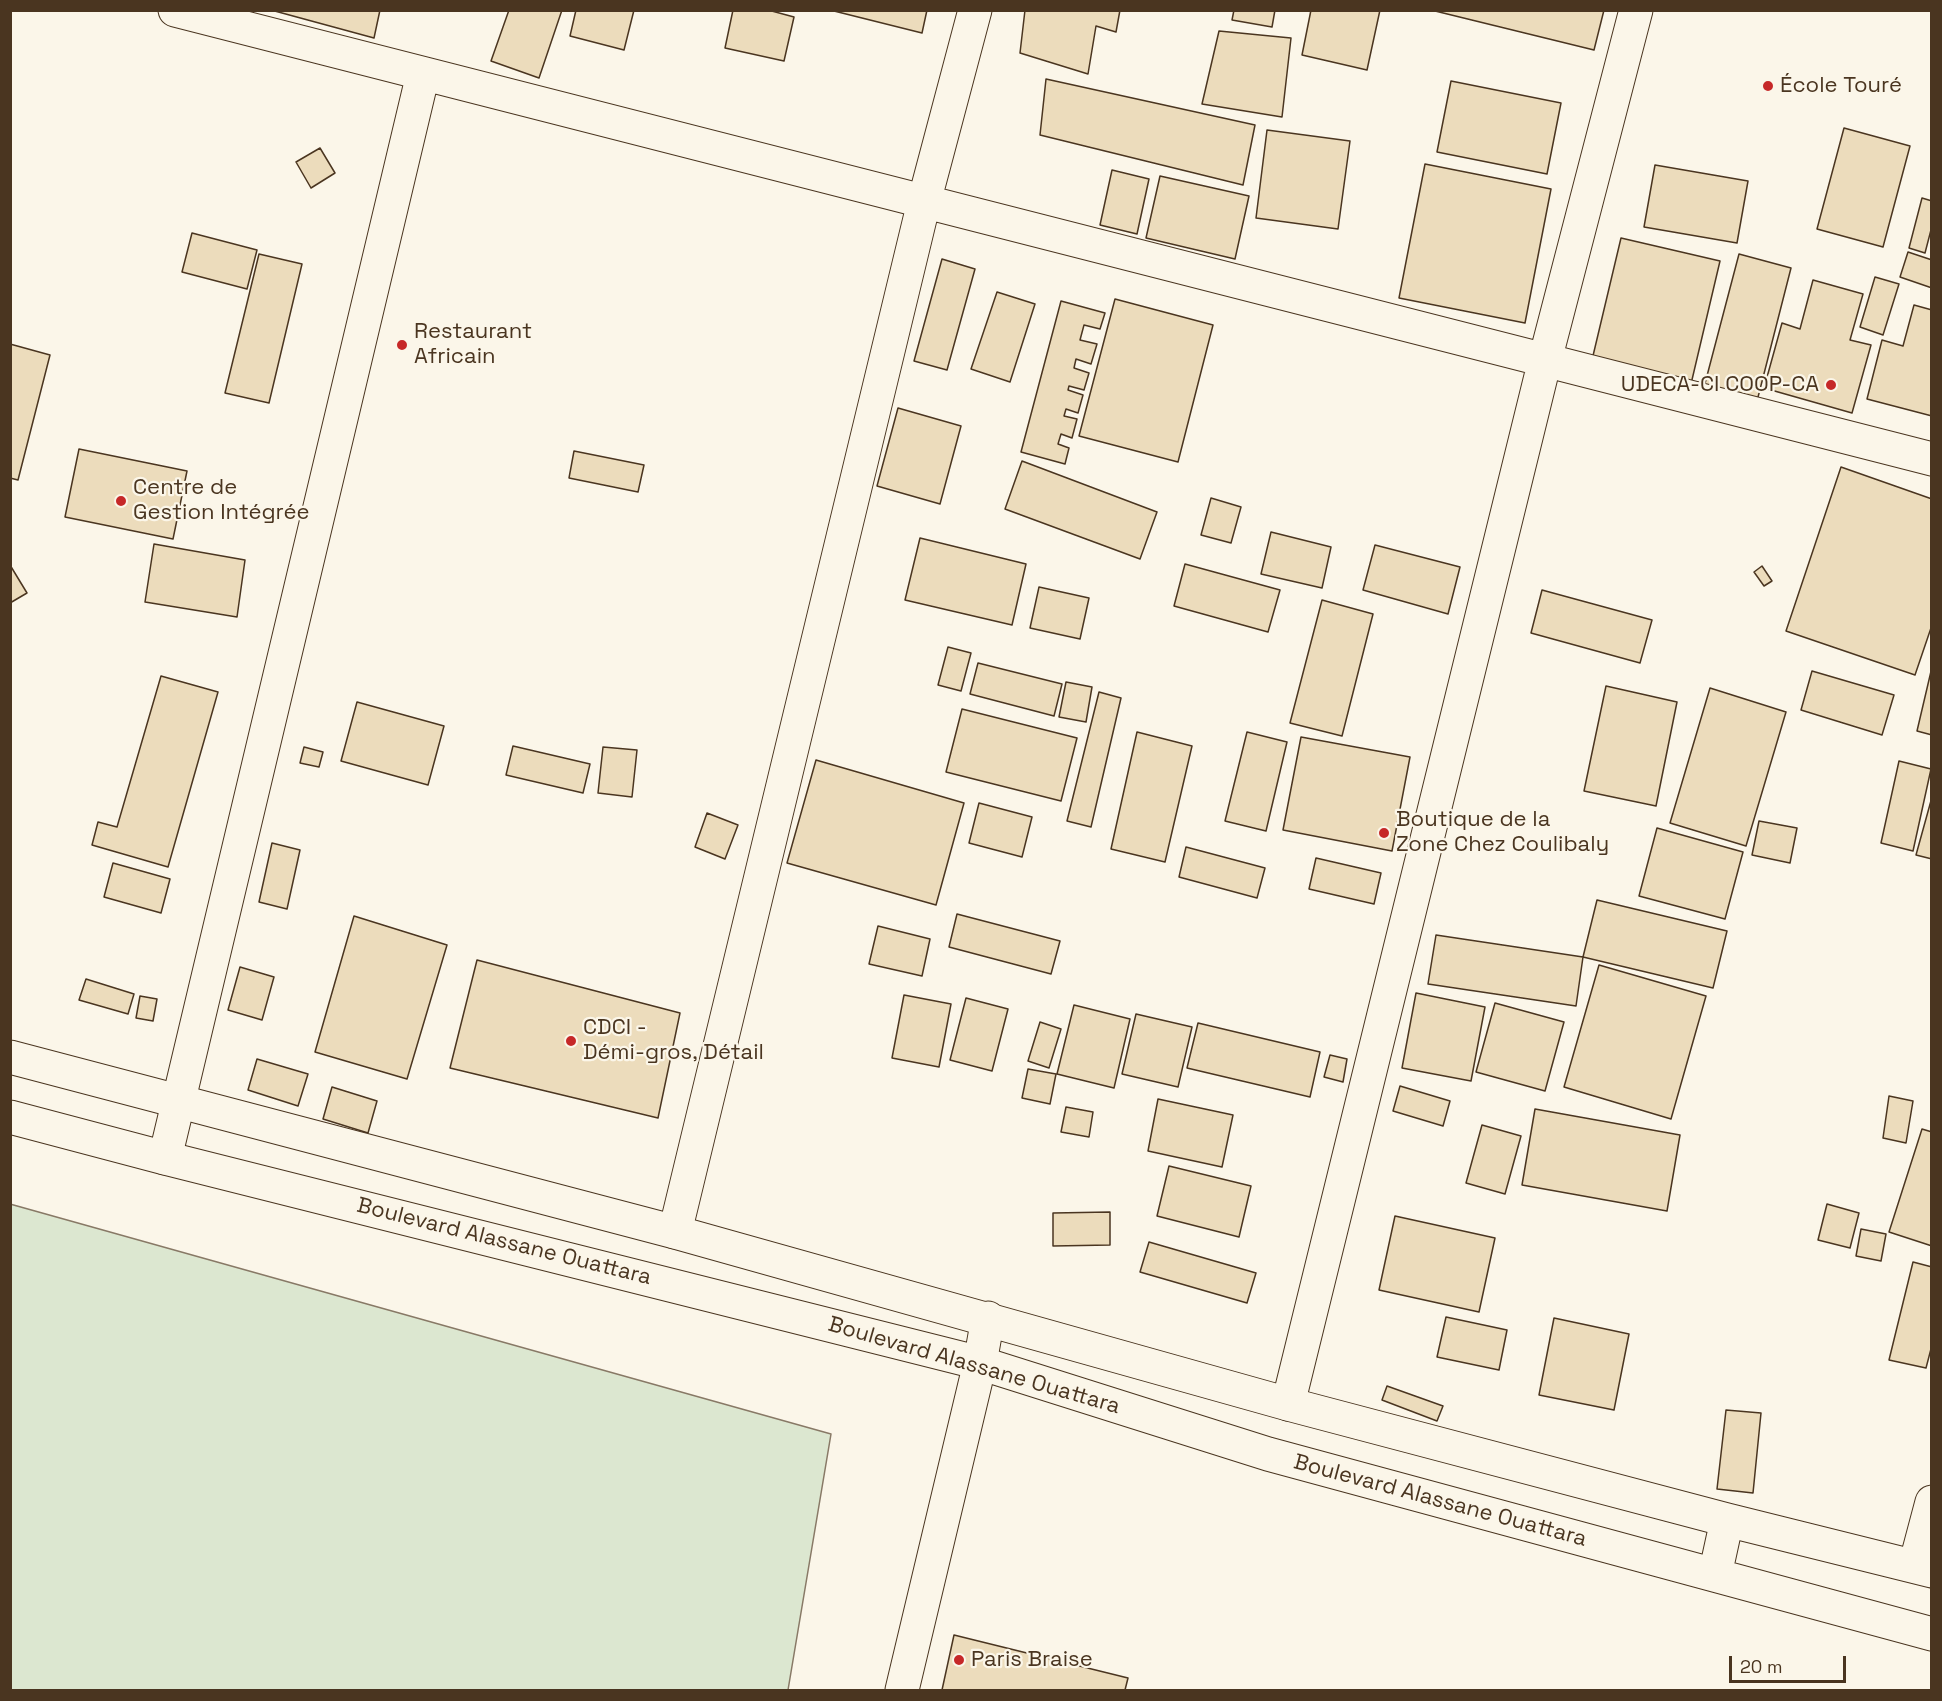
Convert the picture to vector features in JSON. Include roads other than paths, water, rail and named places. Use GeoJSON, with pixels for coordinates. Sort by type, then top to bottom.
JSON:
{"type":"FeatureCollection","features":[{"type":"Feature","properties":{"kind":"street"},"geometry":{"type":"LineString","coordinates":[[675,1232],[924,202],[975,10]]}},
{"type":"Feature","properties":{"kind":"street"},"geometry":{"type":"LineString","coordinates":[[1288,1404],[1545,360],[1636,10]]}},
{"type":"Feature","properties":{"kind":"street"},"geometry":{"type":"LineString","coordinates":[[178,11],[1932,459]]}},
{"type":"Feature","properties":{"kind":"street"},"geometry":{"type":"LineString","coordinates":[[165,1158],[423,74]]}},
{"type":"Feature","properties":{"kind":"street"},"geometry":{"type":"LineString","coordinates":[[10,1056],[675,1232],[1288,1404],[1726,1520],[1923,1569],[1932,1502]]}},
{"type":"Feature","properties":{"kind":"street","name":"Boulevard Alassane Ouattara"},"geometry":{"type":"LineString","coordinates":[[10,1117],[980,1363],[1268,1454],[1932,1634]]}},
{"type":"Feature","properties":{"kind":"street"},"geometry":{"type":"LineString","coordinates":[[902,1690],[980,1363],[988,1318]]}},
{"type":"Feature","properties":{"kind":"street"},"geometry":{"type":"LineString","coordinates":[[1715,1575],[1726,1520]]}},
{"type":"Feature","properties":{"kind":"place","name":"École Touré"},"geometry":{"type":"Point","coordinates":[1768,86]}},
{"type":"Feature","properties":{"kind":"place","name":"Restaurant Africain"},"geometry":{"type":"Point","coordinates":[402,345]}},
{"type":"Feature","properties":{"kind":"place","name":"UDECA-CI COOP-CA"},"geometry":{"type":"Point","coordinates":[1831,385]}},
{"type":"Feature","properties":{"kind":"place","name":"Centre de Gestion Intégrée"},"geometry":{"type":"Point","coordinates":[121,501]}},
{"type":"Feature","properties":{"kind":"place","name":"Boutique de la Zone Chez Coulibaly"},"geometry":{"type":"Point","coordinates":[1384,833]}},
{"type":"Feature","properties":{"kind":"place","name":"CDCI - Démi-gros, Détail"},"geometry":{"type":"Point","coordinates":[571,1041]}},
{"type":"Feature","properties":{"kind":"place","name":"Paris Braise"},"geometry":{"type":"Point","coordinates":[959,1660]}}]}
